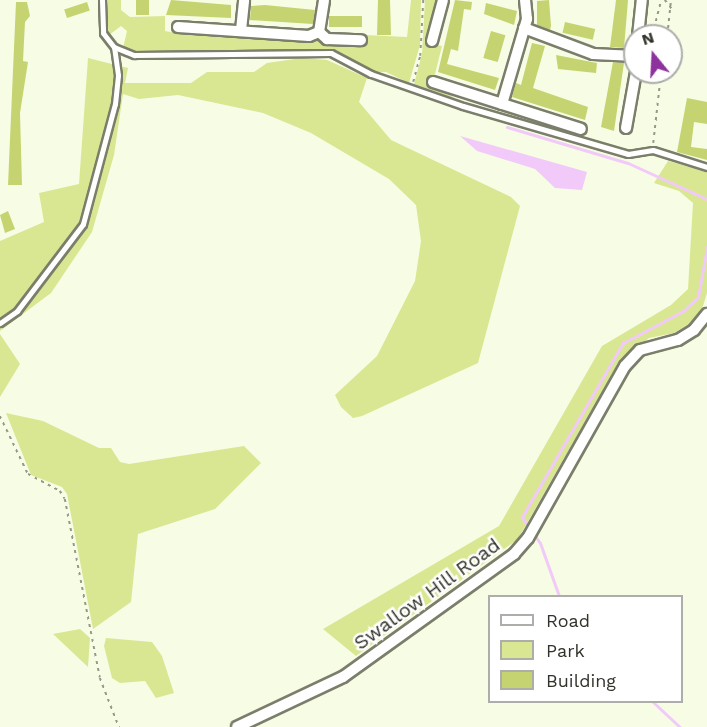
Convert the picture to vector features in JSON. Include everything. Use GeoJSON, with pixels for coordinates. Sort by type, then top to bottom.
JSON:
{"type":"FeatureCollection","features":[{"type":"Feature","properties":{"kind":"street"},"geometry":{"type":"LineString","coordinates":[[241,30],[244,0]]}},
{"type":"Feature","properties":{"kind":"street"},"geometry":{"type":"LineString","coordinates":[[319,32],[324,0]]}},
{"type":"Feature","properties":{"kind":"street"},"geometry":{"type":"LineString","coordinates":[[432,41],[442,0]]}},
{"type":"Feature","properties":{"kind":"street"},"geometry":{"type":"LineString","coordinates":[[502,104],[524,28],[525,0]]}},
{"type":"Feature","properties":{"kind":"street"},"geometry":{"type":"LineString","coordinates":[[639,24],[642,0]]}},
{"type":"Feature","properties":{"kind":"street"},"geometry":{"type":"LineString","coordinates":[[177,27],[309,36],[319,32]]}},
{"type":"Feature","properties":{"kind":"street"},"geometry":{"type":"LineString","coordinates":[[524,28],[593,54],[623,56]]}},
{"type":"Feature","properties":{"kind":"street"},"geometry":{"type":"LineString","coordinates":[[319,32],[327,39],[361,40]]}},
{"type":"Feature","properties":{"kind":"street"},"geometry":{"type":"LineString","coordinates":[[433,82],[580,129]]}},
{"type":"Feature","properties":{"kind":"street"},"geometry":{"type":"LineString","coordinates":[[626,128],[634,84]]}},
{"type":"Feature","properties":{"kind":"street","name":"Swallow Hill Road"},"geometry":{"type":"LineString","coordinates":[[237,727],[343,677],[514,554],[528,538],[625,366],[640,350],[678,340],[694,330],[707,314]]}},
{"type":"Feature","properties":{"kind":"lane"},"geometry":{"type":"LineString","coordinates":[[0,323],[17,311],[83,225],[116,104],[118,75],[114,47],[101,26],[102,0]]}},
{"type":"Feature","properties":{"kind":"lane"},"geometry":{"type":"LineString","coordinates":[[114,47],[134,55],[331,52],[371,74],[628,154],[653,150],[707,167]]}},
{"type":"Feature","properties":{"kind":"path"},"geometry":{"type":"LineString","coordinates":[[411,87],[420,56],[423,0]]}},
{"type":"Feature","properties":{"kind":"path"},"geometry":{"type":"LineString","coordinates":[[655,24],[661,0]]}},
{"type":"Feature","properties":{"kind":"path"},"geometry":{"type":"LineString","coordinates":[[665,0],[672,9]]}},
{"type":"Feature","properties":{"kind":"path"},"geometry":{"type":"LineString","coordinates":[[669,24],[672,0]]}},
{"type":"Feature","properties":{"kind":"path"},"geometry":{"type":"LineString","coordinates":[[653,150],[660,84]]}},
{"type":"Feature","properties":{"kind":"path"},"geometry":{"type":"LineString","coordinates":[[0,416],[28,474],[60,491],[64,499],[99,670],[119,727]]}},
{"type":"Feature","properties":{"kind":"green space"},"geometry":{"type":"Polygon","coordinates":[[[105,0],[121,0],[121,10],[130,17],[165,16],[165,31],[186,35],[210,32],[365,42],[365,35],[407,37],[411,0],[421,0],[420,45],[409,83],[386,72],[370,72],[331,50],[136,51],[123,48],[127,31],[121,26],[109,35],[105,0]]]}},
{"type":"Feature","properties":{"kind":"green space"},"geometry":{"type":"Polygon","coordinates":[[[425,0],[442,0],[431,44],[442,46],[433,82],[454,98],[414,84],[422,54],[425,0]]]}},
{"type":"Feature","properties":{"kind":"green space"},"geometry":{"type":"Polygon","coordinates":[[[88,58],[128,68],[125,83],[191,83],[207,72],[254,72],[267,63],[302,58],[327,60],[367,78],[359,102],[391,140],[511,197],[520,206],[478,363],[353,418],[341,407],[335,395],[377,356],[415,281],[421,241],[416,205],[389,179],[311,133],[263,113],[178,95],[139,99],[123,94],[114,155],[92,232],[51,293],[0,331],[0,241],[44,222],[39,193],[79,184],[88,58]]]}},
{"type":"Feature","properties":{"kind":"green space"},"geometry":{"type":"Polygon","coordinates":[[[668,161],[707,172],[707,293],[703,306],[692,322],[674,333],[649,338],[619,362],[518,539],[356,656],[323,629],[499,526],[602,346],[671,305],[688,289],[693,203],[679,191],[654,183],[668,161]]]}},
{"type":"Feature","properties":{"kind":"green space"},"geometry":{"type":"Polygon","coordinates":[[[0,334],[20,364],[0,397],[0,334]]]}},
{"type":"Feature","properties":{"kind":"green space"},"geometry":{"type":"Polygon","coordinates":[[[6,413],[43,421],[99,448],[111,448],[120,462],[129,464],[244,446],[261,463],[215,509],[138,534],[131,602],[93,629],[67,494],[62,487],[31,475],[6,413]]]}},
{"type":"Feature","properties":{"kind":"green space"},"geometry":{"type":"Polygon","coordinates":[[[80,629],[90,638],[88,667],[53,634],[80,629]]]}},
{"type":"Feature","properties":{"kind":"green space"},"geometry":{"type":"Polygon","coordinates":[[[106,638],[152,642],[162,656],[174,693],[156,698],[145,681],[120,683],[112,678],[104,646],[106,638]]]}},
{"type":"Feature","properties":{"kind":"shaded area"},"geometry":{"type":"Polygon","coordinates":[[[460,136],[587,172],[582,190],[555,188],[535,169],[477,151],[460,136]]]}},
{"type":"Feature","properties":{"kind":"building"},"geometry":{"type":"Polygon","coordinates":[[[136,0],[149,0],[149,15],[136,15],[136,0]]]}},
{"type":"Feature","properties":{"kind":"building"},"geometry":{"type":"Polygon","coordinates":[[[171,0],[231,5],[231,18],[166,15],[171,0]]]}},
{"type":"Feature","properties":{"kind":"building"},"geometry":{"type":"Polygon","coordinates":[[[378,0],[390,0],[391,35],[377,35],[378,0]]]}},
{"type":"Feature","properties":{"kind":"building"},"geometry":{"type":"Polygon","coordinates":[[[455,0],[472,2],[471,10],[464,9],[458,51],[451,49],[447,64],[499,78],[495,90],[438,72],[455,0]]]}},
{"type":"Feature","properties":{"kind":"building"},"geometry":{"type":"Polygon","coordinates":[[[549,0],[550,30],[537,25],[537,1],[549,0]]]}},
{"type":"Feature","properties":{"kind":"building"},"geometry":{"type":"Polygon","coordinates":[[[616,0],[628,0],[626,24],[623,24],[623,48],[610,47],[616,0]]]}},
{"type":"Feature","properties":{"kind":"building"},"geometry":{"type":"Polygon","coordinates":[[[16,2],[27,2],[30,16],[25,22],[23,61],[28,62],[20,113],[22,185],[8,185],[16,2]]]}},
{"type":"Feature","properties":{"kind":"building"},"geometry":{"type":"Polygon","coordinates":[[[87,2],[90,11],[67,18],[64,9],[87,2]]]}},
{"type":"Feature","properties":{"kind":"building"},"geometry":{"type":"Polygon","coordinates":[[[486,3],[517,11],[514,25],[484,14],[486,3]]]}},
{"type":"Feature","properties":{"kind":"building"},"geometry":{"type":"Polygon","coordinates":[[[265,5],[315,10],[313,24],[250,20],[251,6],[265,5]]]}},
{"type":"Feature","properties":{"kind":"building"},"geometry":{"type":"Polygon","coordinates":[[[329,16],[362,16],[362,27],[329,27],[329,16]]]}},
{"type":"Feature","properties":{"kind":"building"},"geometry":{"type":"Polygon","coordinates":[[[565,22],[595,29],[593,40],[563,33],[565,22]]]}},
{"type":"Feature","properties":{"kind":"building"},"geometry":{"type":"Polygon","coordinates":[[[491,31],[505,35],[498,62],[483,58],[491,31]]]}},
{"type":"Feature","properties":{"kind":"building"},"geometry":{"type":"Polygon","coordinates":[[[532,43],[545,46],[533,88],[588,107],[585,120],[512,97],[516,83],[521,85],[532,43]]]}},
{"type":"Feature","properties":{"kind":"building"},"geometry":{"type":"Polygon","coordinates":[[[556,55],[597,63],[596,73],[558,69],[556,55]]]}},
{"type":"Feature","properties":{"kind":"building"},"geometry":{"type":"Polygon","coordinates":[[[613,62],[623,63],[614,131],[601,127],[613,62]]]}},
{"type":"Feature","properties":{"kind":"building"},"geometry":{"type":"Polygon","coordinates":[[[687,98],[707,102],[707,124],[694,122],[691,147],[707,149],[707,160],[677,152],[687,98]]]}},
{"type":"Feature","properties":{"kind":"building"},"geometry":{"type":"Polygon","coordinates":[[[8,211],[15,229],[5,233],[0,215],[8,211]]]}},
{"type":"Feature","properties":{"kind":"waterway"},"geometry":{"type":"LineString","coordinates":[[507,127],[628,163],[707,199]]}},
{"type":"Feature","properties":{"kind":"waterway"},"geometry":{"type":"LineString","coordinates":[[559,595],[540,543],[522,517],[623,343],[683,311],[698,297],[707,247]]}},
{"type":"Feature","properties":{"kind":"waterway"},"geometry":{"type":"LineString","coordinates":[[654,703],[680,727]]}}]}
